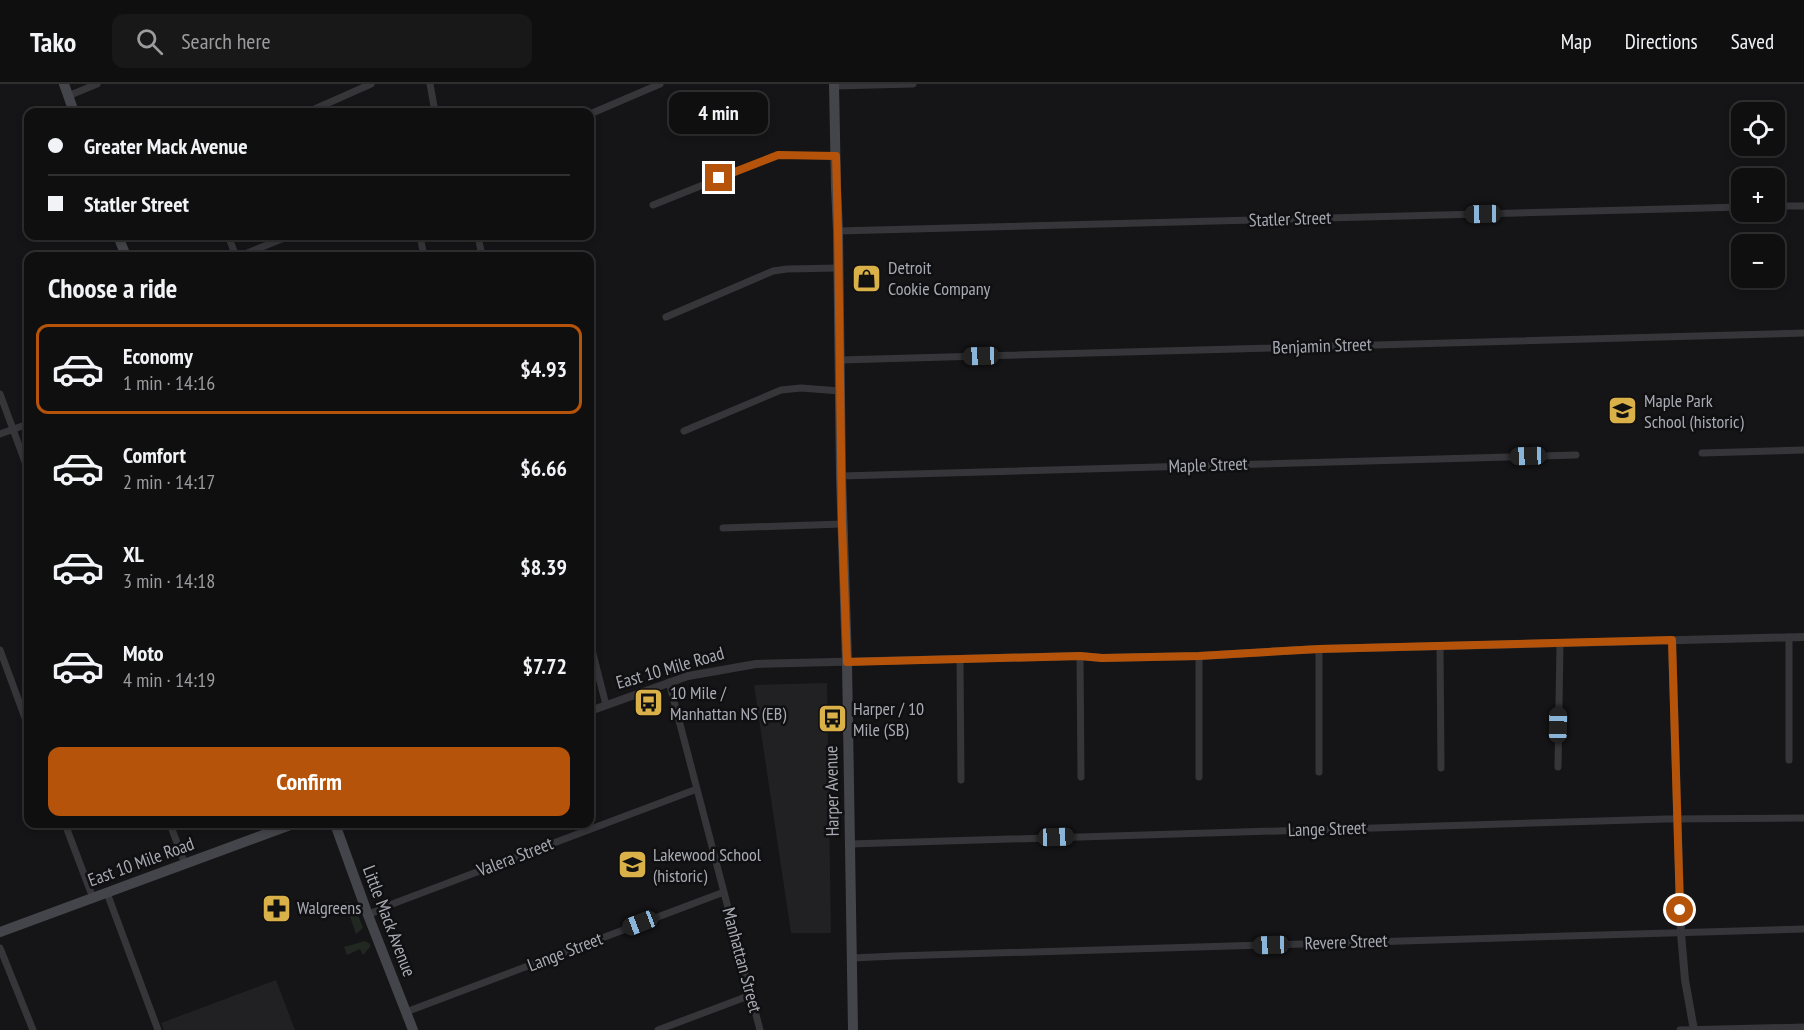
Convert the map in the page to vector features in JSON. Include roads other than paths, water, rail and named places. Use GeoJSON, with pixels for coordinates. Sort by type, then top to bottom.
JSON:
{"type":"FeatureCollection","features":[{"type":"Feature","properties":{"kind":"main road"},"geometry":{"type":"LineString","coordinates":[[64,84],[72,108]]}},
{"type":"Feature","properties":{"kind":"main road","name":"Harper Avenue"},"geometry":{"type":"LineString","coordinates":[[834,85],[853,1030]]}},
{"type":"Feature","properties":{"kind":"main road","name":"East 10 Mile Road"},"geometry":{"type":"LineString","coordinates":[[0,932],[282,828]]}},
{"type":"Feature","properties":{"kind":"main road","name":"Little Mack Avenue"},"geometry":{"type":"LineString","coordinates":[[336,828],[413,1030]]}},
{"type":"Feature","properties":{"kind":"street"},"geometry":{"type":"LineString","coordinates":[[68,96],[98,84]]}},
{"type":"Feature","properties":{"kind":"street"},"geometry":{"type":"LineString","coordinates":[[317,108],[371,84]]}},
{"type":"Feature","properties":{"kind":"street"},"geometry":{"type":"LineString","coordinates":[[430,84],[434,108]]}},
{"type":"Feature","properties":{"kind":"street"},"geometry":{"type":"LineString","coordinates":[[594,112],[660,84]]}},
{"type":"Feature","properties":{"kind":"street"},"geometry":{"type":"LineString","coordinates":[[834,85],[913,84]]}},
{"type":"Feature","properties":{"kind":"street"},"geometry":{"type":"LineString","coordinates":[[653,205],[778,155],[836,156]]}},
{"type":"Feature","properties":{"kind":"street"},"geometry":{"type":"LineString","coordinates":[[1785,206],[1804,206]]}},
{"type":"Feature","properties":{"kind":"street","name":"Statler Street"},"geometry":{"type":"LineString","coordinates":[[838,231],[1731,207]]}},
{"type":"Feature","properties":{"kind":"street"},"geometry":{"type":"LineString","coordinates":[[248,252],[279,240]]}},
{"type":"Feature","properties":{"kind":"street"},"geometry":{"type":"LineString","coordinates":[[666,317],[773,272],[787,269],[839,268]]}},
{"type":"Feature","properties":{"kind":"street","name":"Benjamin Street"},"geometry":{"type":"LineString","coordinates":[[840,360],[1804,333]]}},
{"type":"Feature","properties":{"kind":"street"},"geometry":{"type":"LineString","coordinates":[[684,431],[781,390],[801,388],[840,391]]}},
{"type":"Feature","properties":{"kind":"street"},"geometry":{"type":"LineString","coordinates":[[0,394],[24,459]]}},
{"type":"Feature","properties":{"kind":"street"},"geometry":{"type":"LineString","coordinates":[[0,434],[24,425]]}},
{"type":"Feature","properties":{"kind":"street"},"geometry":{"type":"LineString","coordinates":[[1702,453],[1804,450]]}},
{"type":"Feature","properties":{"kind":"street","name":"Maple Street"},"geometry":{"type":"LineString","coordinates":[[841,476],[1576,455]]}},
{"type":"Feature","properties":{"kind":"street"},"geometry":{"type":"LineString","coordinates":[[723,528],[842,524]]}},
{"type":"Feature","properties":{"kind":"street"},"geometry":{"type":"LineString","coordinates":[[1788,637],[1789,759]]}},
{"type":"Feature","properties":{"kind":"street","name":"East 10 Mile Road"},"geometry":{"type":"LineString","coordinates":[[594,710],[669,682],[715,670],[756,663],[1080,656],[1102,658],[1199,656],[1319,649],[1804,637]]}},
{"type":"Feature","properties":{"kind":"street"},"geometry":{"type":"LineString","coordinates":[[1672,640],[1681,933],[1685,980],[1694,1030]]}},
{"type":"Feature","properties":{"kind":"street"},"geometry":{"type":"LineString","coordinates":[[1558,767],[1560,643]]}},
{"type":"Feature","properties":{"kind":"street"},"geometry":{"type":"LineString","coordinates":[[1440,646],[1441,768]]}},
{"type":"Feature","properties":{"kind":"street"},"geometry":{"type":"LineString","coordinates":[[1319,649],[1319,772]]}},
{"type":"Feature","properties":{"kind":"street"},"geometry":{"type":"LineString","coordinates":[[0,650],[24,715]]}},
{"type":"Feature","properties":{"kind":"street"},"geometry":{"type":"LineString","coordinates":[[1080,656],[1081,777]]}},
{"type":"Feature","properties":{"kind":"street"},"geometry":{"type":"LineString","coordinates":[[1199,656],[1199,777]]}},
{"type":"Feature","properties":{"kind":"street"},"geometry":{"type":"LineString","coordinates":[[594,658],[606,705]]}},
{"type":"Feature","properties":{"kind":"street"},"geometry":{"type":"LineString","coordinates":[[960,659],[961,780]]}},
{"type":"Feature","properties":{"kind":"street","name":"Manhattan Street"},"geometry":{"type":"LineString","coordinates":[[669,682],[760,1030]]}},
{"type":"Feature","properties":{"kind":"street","name":"Valera Street"},"geometry":{"type":"LineString","coordinates":[[594,828],[697,789]]}},
{"type":"Feature","properties":{"kind":"street","name":"Lange Street"},"geometry":{"type":"LineString","coordinates":[[849,844],[1678,819],[1804,818]]}},
{"type":"Feature","properties":{"kind":"street"},"geometry":{"type":"LineString","coordinates":[[67,828],[93,898]]}},
{"type":"Feature","properties":{"kind":"street"},"geometry":{"type":"LineString","coordinates":[[172,828],[185,864]]}},
{"type":"Feature","properties":{"kind":"street","name":"Valera Street"},"geometry":{"type":"LineString","coordinates":[[368,915],[594,828]]}},
{"type":"Feature","properties":{"kind":"street","name":"Lange Street"},"geometry":{"type":"LineString","coordinates":[[406,1012],[724,892]]}},
{"type":"Feature","properties":{"kind":"street"},"geometry":{"type":"LineString","coordinates":[[107,893],[158,1030]]}},
{"type":"Feature","properties":{"kind":"street","name":"Revere Street"},"geometry":{"type":"LineString","coordinates":[[852,958],[1804,929]]}},
{"type":"Feature","properties":{"kind":"street"},"geometry":{"type":"LineString","coordinates":[[0,948],[33,1030]]}},
{"type":"Feature","properties":{"kind":"street"},"geometry":{"type":"LineString","coordinates":[[658,1030],[751,995]]}},
{"type":"Feature","properties":{"kind":"street"},"geometry":{"type":"LineString","coordinates":[[1680,1030],[1804,1027]]}},
{"type":"Feature","properties":{"kind":"place","name":"Detroit Cookie Company"},"geometry":{"type":"Point","coordinates":[867,278]}},
{"type":"Feature","properties":{"kind":"place","name":"Maple Park School (historic)"},"geometry":{"type":"Point","coordinates":[1623,411]}},
{"type":"Feature","properties":{"kind":"place","name":"10 Mile / Manhattan NS (EB)"},"geometry":{"type":"Point","coordinates":[649,703]}},
{"type":"Feature","properties":{"kind":"place","name":"Harper / 10 Mile (SB)"},"geometry":{"type":"Point","coordinates":[832,719]}},
{"type":"Feature","properties":{"kind":"place","name":"Lakewood School (historic)"},"geometry":{"type":"Point","coordinates":[632,865]}},
{"type":"Feature","properties":{"kind":"place","name":"Walgreens"},"geometry":{"type":"Point","coordinates":[276,908]}}]}
